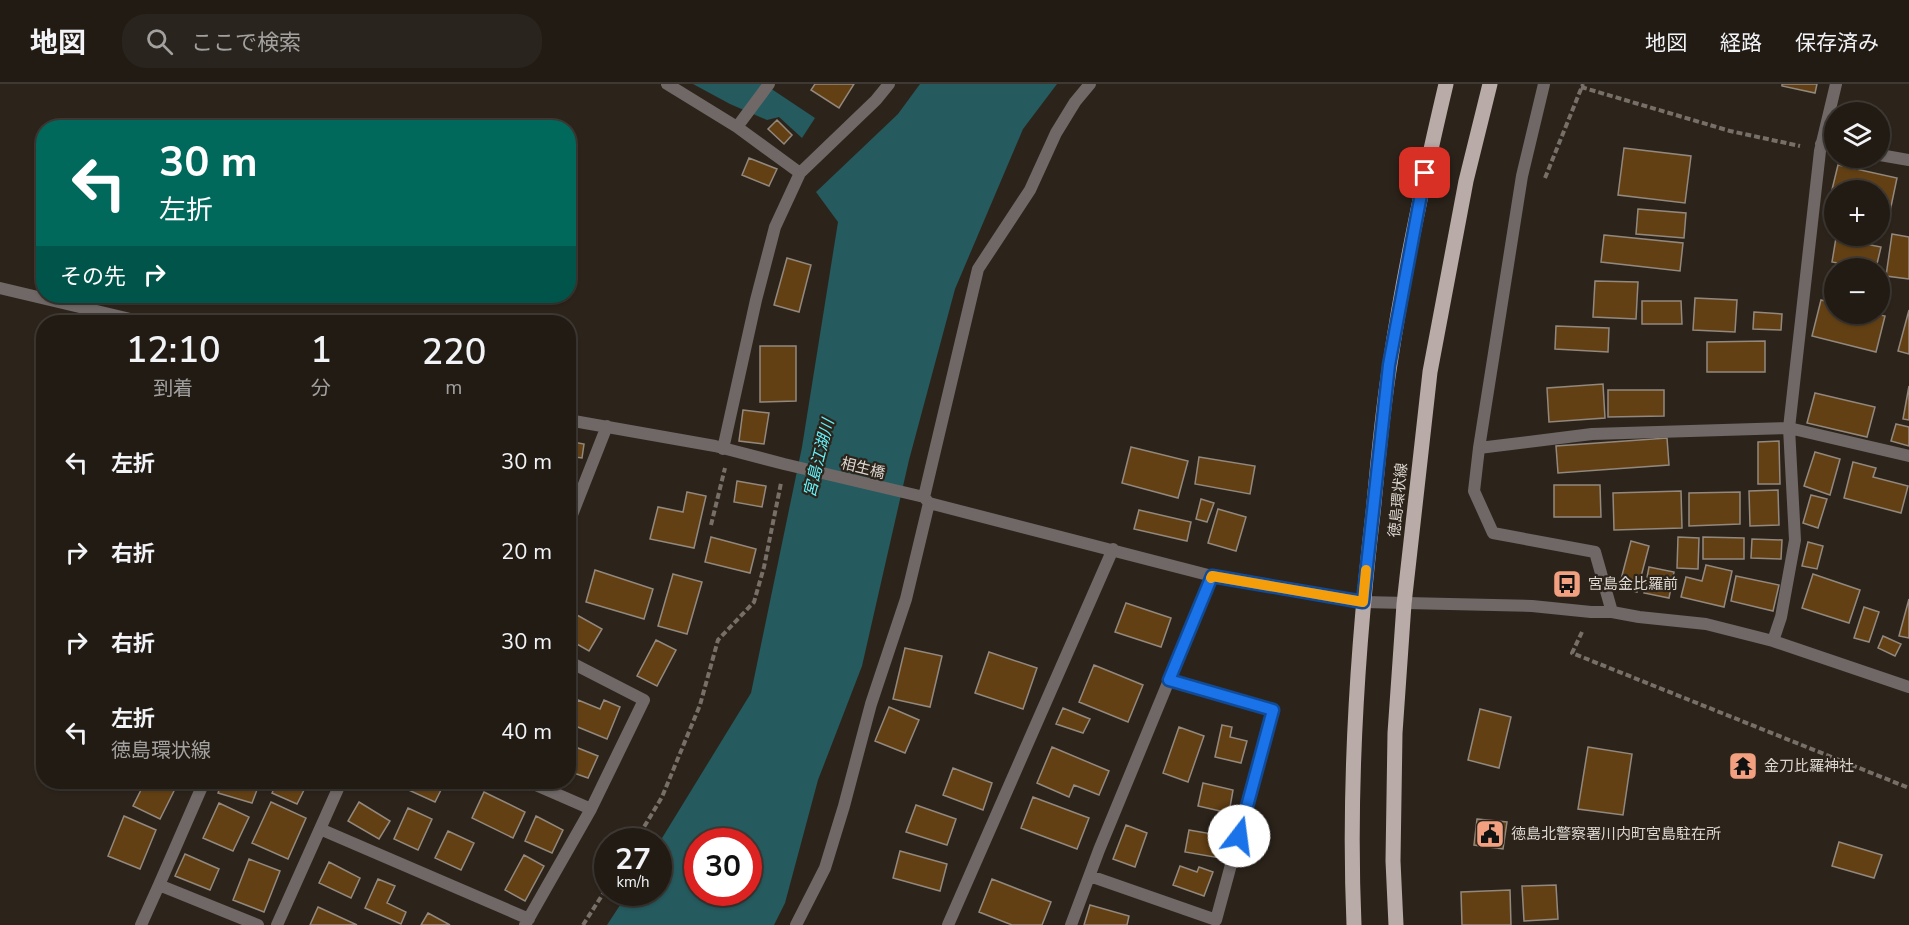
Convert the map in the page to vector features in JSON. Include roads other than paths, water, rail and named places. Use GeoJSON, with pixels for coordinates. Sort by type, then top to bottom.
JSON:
{"type":"FeatureCollection","features":[{"type":"Feature","properties":{"kind":"main road","name":"徳島環状線"},"geometry":{"type":"LineString","coordinates":[[1354,925],[1351,862],[1354,731],[1363,602],[1389,365],[1425,173],[1446,84]]}},
{"type":"Feature","properties":{"kind":"main road","name":"徳島環状線"},"geometry":{"type":"LineString","coordinates":[[1396,925],[1393,861],[1395,733],[1404,604],[1430,372],[1466,181],[1490,84]]}},
{"type":"Feature","properties":{"kind":"street"},"geometry":{"type":"LineString","coordinates":[[667,84],[737,127],[800,173]]}},
{"type":"Feature","properties":{"kind":"street"},"geometry":{"type":"LineString","coordinates":[[737,127],[769,84]]}},
{"type":"Feature","properties":{"kind":"street"},"geometry":{"type":"LineString","coordinates":[[731,451],[756,300],[775,227],[800,173],[876,100],[889,84]]}},
{"type":"Feature","properties":{"kind":"street"},"geometry":{"type":"LineString","coordinates":[[796,925],[825,868],[871,704],[906,599],[978,269],[1030,190],[1056,133],[1075,102],[1090,84]]}},
{"type":"Feature","properties":{"kind":"street"},"geometry":{"type":"LineString","coordinates":[[1544,84],[1522,176],[1474,491],[1493,533],[1595,552],[1612,612]]}},
{"type":"Feature","properties":{"kind":"street"},"geometry":{"type":"LineString","coordinates":[[1773,642],[1781,617],[1795,540],[1789,428],[1821,147],[1836,84]]}},
{"type":"Feature","properties":{"kind":"street"},"geometry":{"type":"LineString","coordinates":[[1890,156],[1909,160]]}},
{"type":"Feature","properties":{"kind":"street"},"geometry":{"type":"LineString","coordinates":[[0,288],[36,297]]}},
{"type":"Feature","properties":{"kind":"street"},"geometry":{"type":"LineString","coordinates":[[63,303],[114,315]]}},
{"type":"Feature","properties":{"kind":"street","name":"相生橋"},"geometry":{"type":"LineString","coordinates":[[576,421],[731,451],[908,494],[1212,576],[1363,602],[1532,606],[1612,612],[1706,624],[1773,642],[1909,687]]}},
{"type":"Feature","properties":{"kind":"street"},"geometry":{"type":"LineString","coordinates":[[576,505],[607,426]]}},
{"type":"Feature","properties":{"kind":"street"},"geometry":{"type":"LineString","coordinates":[[1479,448],[1592,434],[1789,428],[1909,456]]}},
{"type":"Feature","properties":{"kind":"street"},"geometry":{"type":"LineString","coordinates":[[948,925],[1113,549]]}},
{"type":"Feature","properties":{"kind":"street"},"geometry":{"type":"LineString","coordinates":[[1071,925],[1212,576]]}},
{"type":"Feature","properties":{"kind":"street"},"geometry":{"type":"LineString","coordinates":[[320,829],[527,922],[591,809],[644,700],[576,665]]}},
{"type":"Feature","properties":{"kind":"street"},"geometry":{"type":"LineString","coordinates":[[1090,876],[1216,920],[1273,710],[1169,680]]}},
{"type":"Feature","properties":{"kind":"street"},"geometry":{"type":"LineString","coordinates":[[141,925],[201,789]]}},
{"type":"Feature","properties":{"kind":"street"},"geometry":{"type":"LineString","coordinates":[[277,925],[338,789]]}},
{"type":"Feature","properties":{"kind":"street"},"geometry":{"type":"LineString","coordinates":[[545,789],[591,809]]}},
{"type":"Feature","properties":{"kind":"street"},"geometry":{"type":"LineString","coordinates":[[159,885],[258,925]]}},
{"type":"Feature","properties":{"kind":"water"},"geometry":{"type":"Polygon","coordinates":[[[693,84],[764,84],[815,118],[802,138],[779,117],[767,120],[693,84]]]}},
{"type":"Feature","properties":{"kind":"water","name":"宮島江湖川"},"geometry":{"type":"Polygon","coordinates":[[[920,84],[1057,84],[1023,129],[955,289],[909,460],[862,666],[818,780],[785,903],[774,925],[607,925],[619,906],[672,906],[672,828],[668,828],[751,693],[802,447],[838,222],[816,192],[898,114],[920,84]]]}},
{"type":"Feature","properties":{"kind":"place","name":"宮島金比羅前"},"geometry":{"type":"Point","coordinates":[1567,584]}},
{"type":"Feature","properties":{"kind":"place","name":"金刀比羅神社"},"geometry":{"type":"Point","coordinates":[1743,766]}},
{"type":"Feature","properties":{"kind":"place","name":"徳島北警察署川内町宮島駐在所"},"geometry":{"type":"Point","coordinates":[1490,834]}}]}
